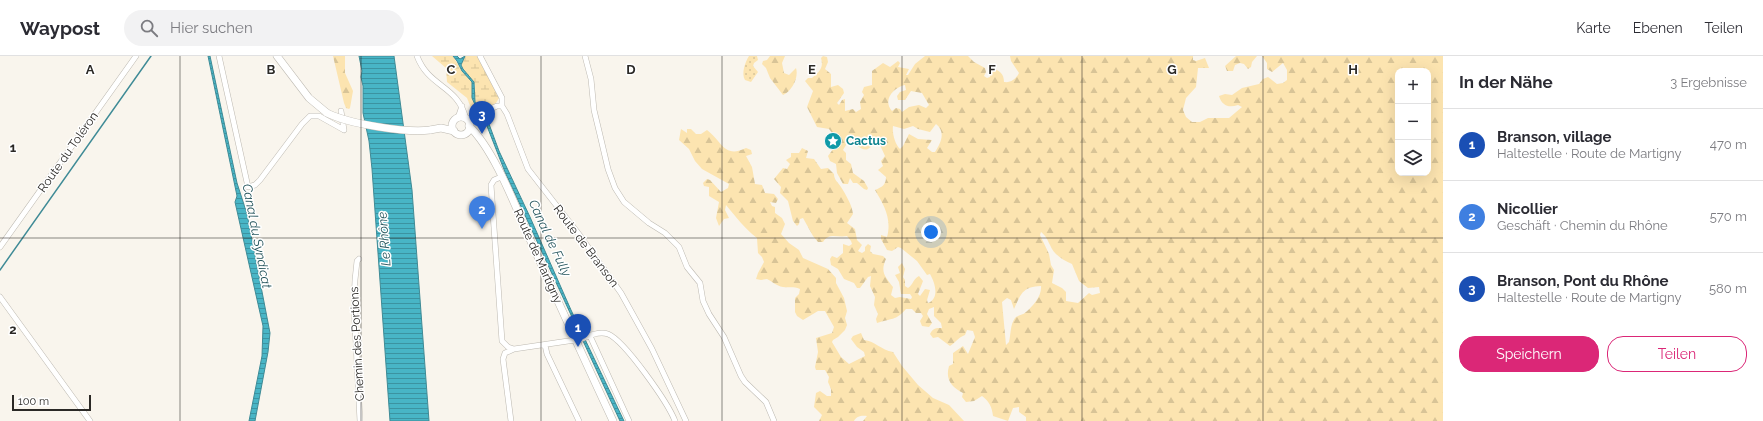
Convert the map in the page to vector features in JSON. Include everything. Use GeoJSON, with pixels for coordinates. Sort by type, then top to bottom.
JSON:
{"type":"FeatureCollection","features":[{"type":"Feature","properties":{"kind":"main road"},"geometry":{"type":"LineString","coordinates":[[277,56],[309,98],[328,113],[341,119],[362,124],[410,130],[430,130],[441,128],[455,120],[469,121],[468,131],[464,134]]}},
{"type":"Feature","properties":{"kind":"main road"},"geometry":{"type":"LineString","coordinates":[[454,131],[452,127],[455,120]]}},
{"type":"Feature","properties":{"kind":"main road","name":"Route de Martigny"},"geometry":{"type":"LineString","coordinates":[[469,121],[479,136],[501,177],[613,421]]}},
{"type":"Feature","properties":{"kind":"main road"},"geometry":{"type":"LineString","coordinates":[[441,128],[454,131],[458,134],[479,136]]}},
{"type":"Feature","properties":{"kind":"street","name":"Route du Toléron"},"geometry":{"type":"LineString","coordinates":[[0,247],[136,56]]}},
{"type":"Feature","properties":{"kind":"street"},"geometry":{"type":"LineString","coordinates":[[219,56],[248,187],[255,185],[260,180],[302,124],[310,116],[319,116],[344,130],[340,111]]}},
{"type":"Feature","properties":{"kind":"street"},"geometry":{"type":"LineString","coordinates":[[417,56],[428,74],[438,84],[453,94],[462,106],[469,121],[497,106],[502,106]]}},
{"type":"Feature","properties":{"kind":"street","name":"Route de Branson"},"geometry":{"type":"LineString","coordinates":[[480,56],[502,98],[502,106],[508,114],[528,168],[578,233],[621,293],[652,349],[686,421]]}},
{"type":"Feature","properties":{"kind":"street"},"geometry":{"type":"LineString","coordinates":[[585,56],[592,86],[595,115],[608,169],[615,188],[624,202],[649,223],[665,233],[679,247],[687,267],[700,283],[703,301],[709,314],[724,337],[744,382],[766,402],[774,421]]}},
{"type":"Feature","properties":{"kind":"street"},"geometry":{"type":"LineString","coordinates":[[455,120],[462,106]]}},
{"type":"Feature","properties":{"kind":"street"},"geometry":{"type":"LineString","coordinates":[[501,177],[494,180],[490,185],[501,337],[506,346],[514,348]]}},
{"type":"Feature","properties":{"kind":"street","name":"Chemin des Portions"},"geometry":{"type":"LineString","coordinates":[[359,259],[356,266],[354,305],[360,421]]}},
{"type":"Feature","properties":{"kind":"street"},"geometry":{"type":"LineString","coordinates":[[0,296],[90,420]]}},
{"type":"Feature","properties":{"kind":"street"},"geometry":{"type":"LineString","coordinates":[[511,421],[503,359],[506,352],[514,348],[576,341],[605,333],[616,340],[651,381],[675,421]]}},
{"type":"Feature","properties":{"kind":"street"},"geometry":{"type":"LineString","coordinates":[[589,337],[629,421]]}},
{"type":"Feature","properties":{"kind":"street"},"geometry":{"type":"LineString","coordinates":[[545,344],[546,354],[579,421]]}},
{"type":"Feature","properties":{"kind":"green space"},"geometry":{"type":"Polygon","coordinates":[[[333,56],[345,56],[345,73],[353,91],[349,109],[346,108],[344,103],[333,56]]]}},
{"type":"Feature","properties":{"kind":"green space"},"geometry":{"type":"Polygon","coordinates":[[[432,56],[453,56],[462,71],[472,82],[472,94],[478,111],[473,113],[467,98],[447,82],[446,68],[432,56]]]}},
{"type":"Feature","properties":{"kind":"green space"},"geometry":{"type":"Polygon","coordinates":[[[465,56],[479,56],[499,98],[496,103],[482,110],[475,102],[475,85],[462,67],[461,63],[465,56]]]}},
{"type":"Feature","properties":{"kind":"green space"},"geometry":{"type":"Polygon","coordinates":[[[749,56],[757,56],[758,60],[753,66],[758,72],[751,82],[745,80],[743,75],[743,71],[749,56]]]}},
{"type":"Feature","properties":{"kind":"green space"},"geometry":{"type":"Polygon","coordinates":[[[770,56],[785,56],[782,63],[784,73],[789,75],[796,68],[796,79],[792,87],[783,95],[770,78],[766,68],[762,64],[763,61],[767,60],[770,56]]]}},
{"type":"Feature","properties":{"kind":"green space"},"geometry":{"type":"Polygon","coordinates":[[[823,56],[827,57],[828,62],[825,69],[831,74],[831,87],[838,85],[843,89],[844,93],[837,103],[839,105],[842,100],[845,99],[845,111],[853,109],[856,112],[861,109],[860,102],[864,95],[862,92],[864,87],[872,85],[872,71],[883,63],[890,67],[898,61],[900,63],[898,67],[909,69],[906,75],[908,75],[915,64],[925,56],[968,56],[974,62],[985,68],[986,72],[984,76],[987,78],[990,77],[991,68],[1000,72],[1003,76],[1004,82],[1009,82],[1019,73],[1011,61],[1010,56],[1193,56],[1193,60],[1196,61],[1205,58],[1209,68],[1198,68],[1196,87],[1186,98],[1183,110],[1186,117],[1192,122],[1200,122],[1208,118],[1229,118],[1242,107],[1238,105],[1226,105],[1222,102],[1219,96],[1225,94],[1232,95],[1242,88],[1259,84],[1263,79],[1268,77],[1277,84],[1283,83],[1287,80],[1287,70],[1283,63],[1272,72],[1267,69],[1267,63],[1262,56],[1443,56],[1443,421],[1026,421],[1026,417],[1019,412],[1019,407],[1013,408],[1008,421],[993,416],[990,404],[982,396],[974,401],[966,402],[962,397],[963,393],[950,382],[948,371],[949,366],[953,364],[953,353],[963,346],[968,354],[975,337],[973,331],[967,330],[965,335],[950,346],[938,337],[933,338],[930,334],[932,331],[936,328],[942,328],[941,323],[934,316],[934,307],[929,309],[927,314],[932,323],[929,327],[922,326],[920,321],[923,316],[921,313],[916,313],[912,309],[906,309],[899,316],[893,319],[877,323],[876,319],[878,314],[874,305],[875,297],[870,286],[871,276],[868,277],[860,288],[857,288],[854,283],[844,279],[838,269],[831,265],[830,259],[832,256],[837,258],[843,253],[843,244],[849,246],[852,244],[851,241],[847,236],[831,236],[823,242],[818,242],[803,218],[800,219],[797,226],[793,221],[788,201],[780,193],[781,187],[774,179],[783,168],[787,169],[790,164],[786,160],[791,157],[791,153],[799,153],[802,148],[808,151],[806,158],[814,159],[821,169],[828,168],[834,174],[835,179],[848,200],[853,214],[847,223],[855,229],[857,240],[862,245],[858,251],[862,253],[865,251],[865,247],[868,244],[871,246],[870,251],[873,254],[883,256],[886,259],[883,271],[893,287],[891,295],[895,298],[900,297],[911,299],[912,297],[910,294],[901,294],[899,282],[895,275],[900,273],[898,267],[902,263],[905,269],[903,277],[905,280],[905,286],[908,288],[919,276],[923,281],[918,294],[920,296],[925,289],[930,290],[927,300],[928,303],[932,301],[935,294],[935,286],[930,274],[927,275],[917,261],[901,248],[898,247],[892,251],[887,250],[881,239],[881,235],[887,237],[888,218],[875,190],[880,188],[886,180],[886,177],[878,170],[883,166],[881,161],[885,156],[880,145],[875,145],[866,150],[860,148],[850,137],[847,137],[846,145],[843,150],[846,153],[846,160],[851,164],[853,173],[864,181],[868,188],[867,190],[857,183],[853,183],[850,178],[848,184],[843,184],[837,173],[836,164],[830,161],[828,156],[836,145],[835,137],[829,129],[817,127],[807,107],[813,91],[805,81],[817,74],[820,70],[822,61],[821,58],[823,56]],[[905,85],[893,91],[889,98],[888,103],[892,111],[896,108],[900,109],[902,112],[909,107],[919,105],[926,108],[929,105],[922,93],[911,91],[905,100],[898,100],[897,96],[900,92],[906,90],[905,85]],[[936,124],[930,132],[913,126],[904,129],[893,126],[894,138],[900,149],[909,134],[918,139],[932,140],[927,148],[932,152],[935,152],[942,138],[941,130],[936,124]],[[1041,232],[1040,235],[1049,254],[1051,265],[1054,270],[1052,283],[1062,288],[1066,292],[1066,301],[1078,303],[1089,293],[1092,295],[1100,293],[1099,287],[1088,288],[1079,281],[1072,264],[1056,254],[1045,236],[1041,232]],[[1041,286],[1023,292],[1014,309],[1011,300],[1007,298],[1002,302],[1006,345],[1009,342],[1013,321],[1015,318],[1029,310],[1040,293],[1041,286]]]}},
{"type":"Feature","properties":{"kind":"green space"},"geometry":{"type":"Polygon","coordinates":[[[1236,56],[1257,56],[1252,62],[1251,67],[1248,69],[1244,64],[1240,63],[1235,65],[1233,71],[1227,71],[1225,66],[1236,56]]]}},
{"type":"Feature","properties":{"kind":"green space"},"geometry":{"type":"Polygon","coordinates":[[[681,129],[687,133],[687,129],[691,129],[696,134],[701,134],[707,130],[728,150],[739,151],[746,148],[751,150],[752,154],[746,156],[752,167],[755,184],[762,185],[765,193],[774,194],[778,199],[776,203],[770,202],[772,206],[775,207],[775,213],[782,218],[785,224],[781,234],[789,243],[799,250],[803,258],[828,269],[836,278],[836,283],[844,298],[847,311],[845,318],[847,325],[845,330],[832,342],[841,357],[849,364],[865,356],[864,352],[857,347],[851,339],[853,336],[861,333],[864,340],[893,352],[902,366],[918,385],[933,398],[949,405],[964,421],[863,421],[867,416],[863,416],[858,417],[854,421],[819,421],[822,415],[814,407],[816,393],[820,391],[827,396],[831,396],[831,389],[828,382],[829,377],[825,370],[816,370],[815,367],[818,352],[816,338],[832,333],[834,327],[825,311],[818,311],[803,320],[797,316],[795,312],[795,298],[799,294],[800,289],[776,285],[767,279],[756,279],[764,262],[758,253],[757,238],[744,226],[726,205],[725,210],[729,218],[724,219],[719,226],[716,218],[719,202],[709,196],[709,187],[704,186],[703,183],[707,179],[710,180],[721,192],[728,188],[729,184],[702,169],[695,161],[689,149],[679,140],[681,129]]]}},
{"type":"Feature","properties":{"kind":"water","name":"Canal du Syndicat"},"geometry":{"type":"Polygon","coordinates":[[[208,56],[210,56],[237,183],[247,214],[270,333],[268,352],[255,421],[249,421],[262,356],[263,326],[235,202],[237,196],[208,56]]]}},
{"type":"Feature","properties":{"kind":"water","name":"Le Rhône"},"geometry":{"type":"Polygon","coordinates":[[[359,56],[394,56],[412,190],[429,421],[390,421],[372,169],[369,141],[363,113],[362,71],[359,56]]]}},
{"type":"Feature","properties":{"kind":"water","name":"Canal de Fully"},"geometry":{"type":"Polygon","coordinates":[[[453,56],[457,56],[460,59],[465,56],[461,65],[474,82],[475,102],[489,124],[499,151],[571,310],[624,421],[620,421],[505,172],[485,121],[472,98],[472,82],[462,71],[453,56]]]}},
{"type":"Feature","properties":{"kind":"waterway"},"geometry":{"type":"LineString","coordinates":[[0,270],[151,56]]}},
{"type":"Feature","properties":{"kind":"place","name":"Branson, Pont du Rhône"},"geometry":{"type":"Point","coordinates":[482,134]}},
{"type":"Feature","properties":{"kind":"place","name":"Cactus"},"geometry":{"type":"Point","coordinates":[833,141]}},
{"type":"Feature","properties":{"kind":"place","name":"Nicollier"},"geometry":{"type":"Point","coordinates":[482,229]}},
{"type":"Feature","properties":{"kind":"place","name":"Branson, village"},"geometry":{"type":"Point","coordinates":[578,347]}}]}
